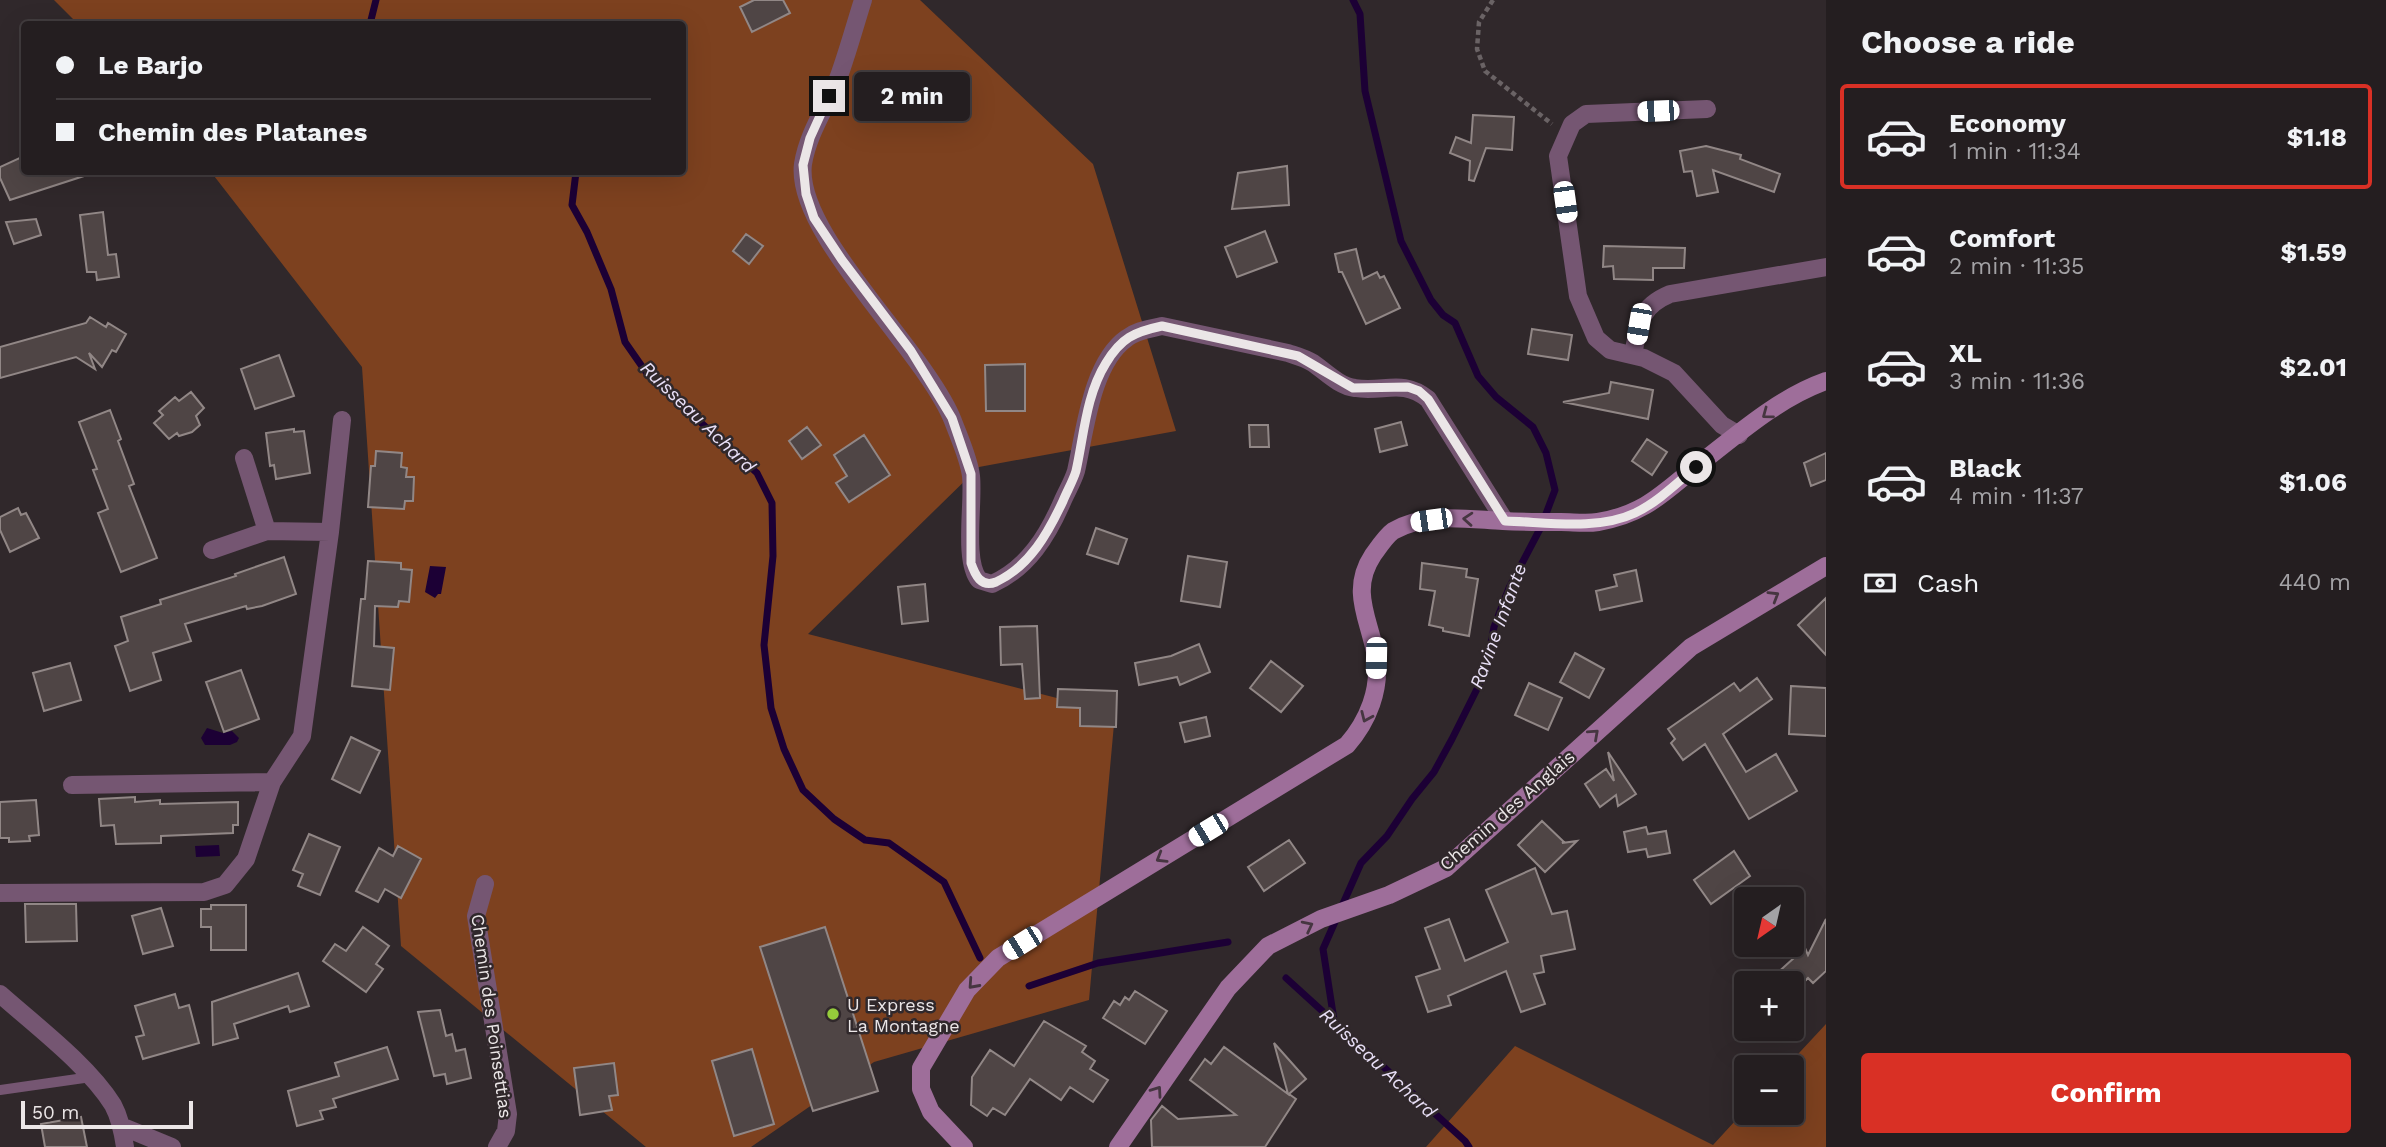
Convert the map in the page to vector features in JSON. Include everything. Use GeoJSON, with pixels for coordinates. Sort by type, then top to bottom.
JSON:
{"type":"FeatureCollection","features":[{"type":"Feature","properties":{"kind":"street"},"geometry":{"type":"LineString","coordinates":[[863,0],[839,76],[810,138],[803,165],[806,194],[814,218],[842,260],[911,351],[952,418],[971,474],[971,563],[979,580],[992,583],[1021,566],[1049,532],[1075,474],[1085,416],[1104,367],[1113,351],[1126,338],[1143,330],[1162,326],[1298,356],[1353,388],[1408,387],[1419,391],[1428,399],[1505,521]]}},
{"type":"Feature","properties":{"kind":"street"},"geometry":{"type":"LineString","coordinates":[[1707,109],[1586,114],[1572,124],[1558,156],[1578,296],[1596,338],[1610,350],[1644,358],[1674,373],[1722,425],[1739,435]]}},
{"type":"Feature","properties":{"kind":"street"},"geometry":{"type":"LineString","coordinates":[[1633,355],[1639,324],[1647,308],[1656,300],[1670,294],[1826,267]]}},
{"type":"Feature","properties":{"kind":"street"},"geometry":{"type":"LineString","coordinates":[[964,1147],[931,1112],[920,1089],[921,1068],[967,990],[998,958],[1347,745],[1360,730],[1370,710],[1376,685],[1376,658],[1360,584],[1365,568],[1391,532],[1415,522],[1447,517],[1596,523],[1634,513],[1665,493],[1786,400],[1826,381]]}},
{"type":"Feature","properties":{"kind":"street"},"geometry":{"type":"LineString","coordinates":[[0,892],[204,892],[225,885],[246,859],[272,782],[302,736],[330,532],[342,420]]}},
{"type":"Feature","properties":{"kind":"street"},"geometry":{"type":"LineString","coordinates":[[244,458],[267,531]]}},
{"type":"Feature","properties":{"kind":"street"},"geometry":{"type":"LineString","coordinates":[[212,550],[267,531],[330,532]]}},
{"type":"Feature","properties":{"kind":"street","name":"Chemin des Anglais"},"geometry":{"type":"LineString","coordinates":[[1118,1147],[1228,988],[1268,946],[1321,919],[1389,895],[1446,868],[1691,647],[1826,566]]}},
{"type":"Feature","properties":{"kind":"street"},"geometry":{"type":"LineString","coordinates":[[72,785],[272,782]]}},
{"type":"Feature","properties":{"kind":"street","name":"Chemin des Poinsettias"},"geometry":{"type":"LineString","coordinates":[[485,884],[476,916],[508,1114],[506,1131],[496,1147]]}},
{"type":"Feature","properties":{"kind":"street"},"geometry":{"type":"LineString","coordinates":[[0,994],[90,1077],[113,1106],[125,1147]]}},
{"type":"Feature","properties":{"kind":"street"},"geometry":{"type":"LineString","coordinates":[[121,1126],[172,1147]]}},
{"type":"Feature","properties":{"kind":"lane"},"geometry":{"type":"LineString","coordinates":[[0,1090],[90,1077]]}},
{"type":"Feature","properties":{"kind":"path"},"geometry":{"type":"LineString","coordinates":[[1493,0],[1479,22],[1478,49],[1485,71],[1566,136]]}},
{"type":"Feature","properties":{"kind":"shaded area"},"geometry":{"type":"Polygon","coordinates":[[[54,0],[920,0],[1093,164],[1176,431],[979,467],[808,634],[1115,713],[1089,1000],[874,1062],[751,1147],[646,1147],[401,946],[362,367],[213,175],[686,175],[686,21],[75,21],[54,0]]]}},
{"type":"Feature","properties":{"kind":"shaded area"},"geometry":{"type":"Polygon","coordinates":[[[430,566],[446,567],[441,594],[435,598],[425,592],[430,566]]]}},
{"type":"Feature","properties":{"kind":"shaded area"},"geometry":{"type":"Polygon","coordinates":[[[207,728],[223,733],[232,731],[239,738],[230,745],[205,745],[201,738],[207,728]]]}},
{"type":"Feature","properties":{"kind":"shaded area"},"geometry":{"type":"Polygon","coordinates":[[[219,845],[220,856],[196,857],[195,846],[219,845]]]}},
{"type":"Feature","properties":{"kind":"shaded area"},"geometry":{"type":"Polygon","coordinates":[[[1826,1024],[1826,1147],[1426,1147],[1515,1046],[1713,1145],[1734,1122],[1734,1125],[1804,1125],[1804,1055],[1797,1055],[1826,1024]]]}},
{"type":"Feature","properties":{"kind":"building"},"geometry":{"type":"Polygon","coordinates":[[[754,0],[783,0],[790,13],[752,32],[740,7],[754,0]]]}},
{"type":"Feature","properties":{"kind":"building"},"geometry":{"type":"Polygon","coordinates":[[[1473,115],[1514,117],[1512,150],[1486,148],[1474,181],[1469,180],[1470,161],[1450,153],[1456,137],[1471,143],[1473,115]]]}},
{"type":"Feature","properties":{"kind":"building"},"geometry":{"type":"Polygon","coordinates":[[[1706,146],[1741,155],[1740,159],[1780,174],[1774,192],[1713,170],[1718,192],[1697,196],[1692,171],[1684,172],[1680,151],[1706,146]]]}},
{"type":"Feature","properties":{"kind":"building"},"geometry":{"type":"Polygon","coordinates":[[[21,157],[21,175],[87,175],[10,200],[0,178],[0,167],[21,157]]]}},
{"type":"Feature","properties":{"kind":"building"},"geometry":{"type":"Polygon","coordinates":[[[1287,166],[1289,205],[1232,209],[1238,173],[1287,166]]]}},
{"type":"Feature","properties":{"kind":"building"},"geometry":{"type":"Polygon","coordinates":[[[103,212],[108,255],[116,254],[119,277],[97,280],[96,272],[87,272],[80,215],[103,212]]]}},
{"type":"Feature","properties":{"kind":"building"},"geometry":{"type":"Polygon","coordinates":[[[36,219],[41,235],[14,244],[6,222],[36,219]]]}},
{"type":"Feature","properties":{"kind":"building"},"geometry":{"type":"Polygon","coordinates":[[[1265,231],[1277,262],[1237,277],[1225,247],[1265,231]]]}},
{"type":"Feature","properties":{"kind":"building"},"geometry":{"type":"Polygon","coordinates":[[[746,234],[763,246],[749,264],[733,251],[746,234]]]}},
{"type":"Feature","properties":{"kind":"building"},"geometry":{"type":"Polygon","coordinates":[[[1604,246],[1685,248],[1684,268],[1653,268],[1653,280],[1614,279],[1613,266],[1603,267],[1604,246]]]}},
{"type":"Feature","properties":{"kind":"building"},"geometry":{"type":"Polygon","coordinates":[[[1356,249],[1363,279],[1377,272],[1380,278],[1384,276],[1400,308],[1366,324],[1342,272],[1339,272],[1335,254],[1356,249]]]}},
{"type":"Feature","properties":{"kind":"building"},"geometry":{"type":"Polygon","coordinates":[[[90,317],[106,327],[108,323],[126,334],[116,352],[112,350],[102,367],[89,353],[95,369],[76,357],[0,378],[0,347],[86,323],[90,317]]]}},
{"type":"Feature","properties":{"kind":"building"},"geometry":{"type":"Polygon","coordinates":[[[1532,329],[1572,335],[1568,360],[1528,354],[1532,329]]]}},
{"type":"Feature","properties":{"kind":"building"},"geometry":{"type":"Polygon","coordinates":[[[279,355],[294,396],[255,409],[241,369],[279,355]]]}},
{"type":"Feature","properties":{"kind":"building"},"geometry":{"type":"Polygon","coordinates":[[[1025,364],[1025,411],[986,411],[985,365],[1025,364]]]}},
{"type":"Feature","properties":{"kind":"building"},"geometry":{"type":"Polygon","coordinates":[[[1611,382],[1653,390],[1648,419],[1563,402],[1609,393],[1611,382]]]}},
{"type":"Feature","properties":{"kind":"building"},"geometry":{"type":"Polygon","coordinates":[[[191,392],[204,408],[196,416],[200,425],[192,432],[179,436],[177,433],[169,439],[154,423],[163,415],[159,411],[175,397],[179,401],[191,392]]]}},
{"type":"Feature","properties":{"kind":"building"},"geometry":{"type":"Polygon","coordinates":[[[110,410],[134,484],[129,486],[157,558],[121,572],[98,513],[108,509],[93,470],[97,469],[79,422],[110,410]]]}},
{"type":"Feature","properties":{"kind":"building"},"geometry":{"type":"Polygon","coordinates":[[[1401,422],[1407,445],[1380,452],[1375,429],[1401,422]]]}},
{"type":"Feature","properties":{"kind":"building"},"geometry":{"type":"Polygon","coordinates":[[[1249,425],[1268,425],[1269,447],[1250,447],[1249,425]]]}},
{"type":"Feature","properties":{"kind":"building"},"geometry":{"type":"Polygon","coordinates":[[[807,427],[821,445],[802,459],[789,441],[807,427]]]}},
{"type":"Feature","properties":{"kind":"building"},"geometry":{"type":"Polygon","coordinates":[[[294,429],[294,432],[304,431],[310,473],[276,479],[274,465],[270,466],[266,433],[294,429]]]}},
{"type":"Feature","properties":{"kind":"building"},"geometry":{"type":"Polygon","coordinates":[[[864,435],[890,475],[849,502],[836,483],[847,476],[834,455],[864,435]]]}},
{"type":"Feature","properties":{"kind":"building"},"geometry":{"type":"Polygon","coordinates":[[[1647,439],[1667,452],[1652,475],[1632,461],[1647,439]]]}},
{"type":"Feature","properties":{"kind":"building"},"geometry":{"type":"Polygon","coordinates":[[[376,451],[402,453],[401,467],[407,468],[406,477],[414,477],[413,501],[405,501],[404,509],[368,507],[371,466],[375,466],[376,451]]]}},
{"type":"Feature","properties":{"kind":"building"},"geometry":{"type":"Polygon","coordinates":[[[1826,453],[1826,480],[1811,486],[1804,463],[1826,453]]]}},
{"type":"Feature","properties":{"kind":"building"},"geometry":{"type":"Polygon","coordinates":[[[18,508],[21,515],[26,513],[39,538],[10,552],[0,530],[0,517],[18,508]]]}},
{"type":"Feature","properties":{"kind":"building"},"geometry":{"type":"Polygon","coordinates":[[[1096,528],[1127,539],[1118,564],[1087,554],[1096,528]]]}},
{"type":"Feature","properties":{"kind":"building"},"geometry":{"type":"Polygon","coordinates":[[[1188,556],[1227,562],[1220,607],[1181,601],[1188,556]]]}},
{"type":"Feature","properties":{"kind":"building"},"geometry":{"type":"Polygon","coordinates":[[[284,557],[296,594],[262,606],[247,609],[246,606],[185,624],[191,641],[153,653],[161,680],[130,691],[115,646],[128,641],[121,617],[161,604],[160,600],[236,576],[235,574],[284,557]]]}},
{"type":"Feature","properties":{"kind":"building"},"geometry":{"type":"Polygon","coordinates":[[[368,561],[401,563],[401,569],[412,570],[409,602],[399,601],[398,607],[375,606],[374,646],[394,648],[390,690],[352,686],[361,599],[365,599],[368,561]]]}},
{"type":"Feature","properties":{"kind":"building"},"geometry":{"type":"Polygon","coordinates":[[[1422,563],[1467,569],[1466,577],[1478,579],[1469,636],[1429,625],[1435,591],[1420,589],[1422,563]]]}},
{"type":"Feature","properties":{"kind":"building"},"geometry":{"type":"Polygon","coordinates":[[[1636,570],[1642,601],[1600,610],[1596,591],[1617,586],[1614,575],[1636,570]]]}},
{"type":"Feature","properties":{"kind":"building"},"geometry":{"type":"Polygon","coordinates":[[[925,584],[928,621],[902,624],[898,587],[925,584]]]}},
{"type":"Feature","properties":{"kind":"building"},"geometry":{"type":"Polygon","coordinates":[[[1826,598],[1826,655],[1798,625],[1826,598]]]}},
{"type":"Feature","properties":{"kind":"building"},"geometry":{"type":"Polygon","coordinates":[[[1037,626],[1040,698],[1025,699],[1022,664],[1001,665],[1000,627],[1037,626]]]}},
{"type":"Feature","properties":{"kind":"building"},"geometry":{"type":"Polygon","coordinates":[[[1199,644],[1210,672],[1180,685],[1177,677],[1139,685],[1135,663],[1171,656],[1199,644]]]}},
{"type":"Feature","properties":{"kind":"building"},"geometry":{"type":"Polygon","coordinates":[[[1575,653],[1604,669],[1589,698],[1560,682],[1575,653]]]}},
{"type":"Feature","properties":{"kind":"building"},"geometry":{"type":"Polygon","coordinates":[[[1271,661],[1303,686],[1281,712],[1250,688],[1271,661]]]}},
{"type":"Feature","properties":{"kind":"building"},"geometry":{"type":"Polygon","coordinates":[[[70,663],[81,700],[44,711],[33,673],[70,663]]]}},
{"type":"Feature","properties":{"kind":"building"},"geometry":{"type":"Polygon","coordinates":[[[241,670],[259,719],[224,732],[206,682],[241,670]]]}},
{"type":"Feature","properties":{"kind":"building"},"geometry":{"type":"Polygon","coordinates":[[[1757,678],[1772,699],[1723,734],[1746,772],[1776,754],[1797,791],[1749,819],[1705,744],[1683,760],[1671,743],[1675,739],[1668,729],[1734,683],[1740,691],[1757,678]]]}},
{"type":"Feature","properties":{"kind":"building"},"geometry":{"type":"Polygon","coordinates":[[[1529,683],[1562,698],[1548,730],[1515,715],[1529,683]]]}},
{"type":"Feature","properties":{"kind":"building"},"geometry":{"type":"Polygon","coordinates":[[[1791,686],[1826,688],[1826,736],[1789,734],[1791,686]]]}},
{"type":"Feature","properties":{"kind":"building"},"geometry":{"type":"Polygon","coordinates":[[[1058,689],[1117,691],[1116,727],[1080,726],[1080,708],[1057,707],[1058,689]]]}},
{"type":"Feature","properties":{"kind":"building"},"geometry":{"type":"Polygon","coordinates":[[[1206,717],[1210,736],[1185,742],[1180,723],[1206,717]]]}},
{"type":"Feature","properties":{"kind":"building"},"geometry":{"type":"Polygon","coordinates":[[[351,737],[380,751],[360,793],[332,779],[351,737]]]}},
{"type":"Feature","properties":{"kind":"building"},"geometry":{"type":"Polygon","coordinates":[[[1608,752],[1636,794],[1618,806],[1616,795],[1600,807],[1585,784],[1606,769],[1614,781],[1608,752]]]}},
{"type":"Feature","properties":{"kind":"building"},"geometry":{"type":"Polygon","coordinates":[[[135,797],[135,802],[160,800],[160,804],[238,802],[238,825],[233,825],[233,833],[161,836],[161,843],[116,844],[114,825],[101,826],[99,799],[135,797]]]}},
{"type":"Feature","properties":{"kind":"building"},"geometry":{"type":"Polygon","coordinates":[[[36,800],[39,835],[29,836],[30,841],[9,842],[9,838],[0,838],[0,802],[36,800]]]}},
{"type":"Feature","properties":{"kind":"building"},"geometry":{"type":"Polygon","coordinates":[[[1542,821],[1564,842],[1562,843],[1577,841],[1545,872],[1518,845],[1542,821]]]}},
{"type":"Feature","properties":{"kind":"building"},"geometry":{"type":"Polygon","coordinates":[[[1646,827],[1648,834],[1666,831],[1670,853],[1648,857],[1646,849],[1628,852],[1624,832],[1646,827]]]}},
{"type":"Feature","properties":{"kind":"building"},"geometry":{"type":"Polygon","coordinates":[[[309,834],[340,847],[320,895],[298,886],[303,874],[293,870],[309,834]]]}},
{"type":"Feature","properties":{"kind":"building"},"geometry":{"type":"Polygon","coordinates":[[[1289,840],[1305,863],[1264,891],[1248,867],[1289,840]]]}},
{"type":"Feature","properties":{"kind":"building"},"geometry":{"type":"Polygon","coordinates":[[[398,846],[421,859],[401,898],[385,889],[378,902],[356,891],[379,848],[393,856],[398,846]]]}},
{"type":"Feature","properties":{"kind":"building"},"geometry":{"type":"Polygon","coordinates":[[[1734,851],[1750,876],[1711,904],[1694,880],[1734,851]]]}},
{"type":"Feature","properties":{"kind":"building"},"geometry":{"type":"Polygon","coordinates":[[[1535,868],[1552,914],[1567,911],[1575,949],[1541,956],[1544,972],[1534,974],[1545,1004],[1521,1012],[1506,971],[1448,996],[1451,1005],[1428,1012],[1416,977],[1440,969],[1425,928],[1449,919],[1465,961],[1508,942],[1486,890],[1535,868]]]}},
{"type":"Feature","properties":{"kind":"building"},"geometry":{"type":"Polygon","coordinates":[[[25,904],[76,904],[77,941],[26,942],[25,904]]]}},
{"type":"Feature","properties":{"kind":"building"},"geometry":{"type":"Polygon","coordinates":[[[211,905],[246,905],[246,950],[211,950],[211,927],[201,927],[201,909],[211,909],[211,905]]]}},
{"type":"Feature","properties":{"kind":"building"},"geometry":{"type":"Polygon","coordinates":[[[161,908],[173,946],[143,954],[132,916],[161,908]]]}},
{"type":"Feature","properties":{"kind":"building"},"geometry":{"type":"Polygon","coordinates":[[[1826,919],[1826,971],[1813,983],[1808,978],[1804,982],[1804,971],[1779,971],[1795,957],[1804,957],[1805,948],[1808,955],[1826,919]]]}},
{"type":"Feature","properties":{"kind":"building"},"geometry":{"type":"Polygon","coordinates":[[[363,927],[389,946],[376,964],[383,969],[366,992],[323,961],[335,944],[346,951],[363,927]]]}},
{"type":"Feature","properties":{"kind":"building"},"geometry":{"type":"Polygon","coordinates":[[[825,927],[878,1091],[813,1111],[760,947],[825,927]]]}},
{"type":"Feature","properties":{"kind":"building"},"geometry":{"type":"Polygon","coordinates":[[[298,973],[309,1006],[290,1012],[288,1006],[234,1024],[238,1038],[213,1045],[212,1002],[298,973]]]}},
{"type":"Feature","properties":{"kind":"building"},"geometry":{"type":"Polygon","coordinates":[[[1135,991],[1167,1011],[1145,1044],[1103,1018],[1114,1001],[1120,1005],[1125,997],[1129,1000],[1135,991]]]}},
{"type":"Feature","properties":{"kind":"building"},"geometry":{"type":"Polygon","coordinates":[[[175,994],[179,1008],[189,1005],[199,1043],[143,1059],[136,1037],[144,1035],[135,1006],[175,994]]]}},
{"type":"Feature","properties":{"kind":"building"},"geometry":{"type":"Polygon","coordinates":[[[440,1010],[446,1036],[452,1034],[456,1051],[465,1049],[471,1078],[447,1084],[445,1074],[434,1076],[418,1012],[440,1010]]]}},
{"type":"Feature","properties":{"kind":"building"},"geometry":{"type":"Polygon","coordinates":[[[1044,1021],[1086,1046],[1082,1052],[1095,1061],[1090,1069],[1108,1080],[1093,1102],[1070,1087],[1061,1100],[1030,1079],[1005,1115],[993,1108],[987,1116],[971,1105],[972,1077],[990,1050],[1014,1066],[1044,1021]]]}},
{"type":"Feature","properties":{"kind":"building"},"geometry":{"type":"Polygon","coordinates":[[[1274,1043],[1306,1079],[1289,1094],[1296,1099],[1265,1147],[1152,1147],[1151,1120],[1162,1106],[1178,1119],[1236,1115],[1190,1080],[1205,1059],[1211,1064],[1224,1047],[1288,1094],[1274,1043]]]}},
{"type":"Feature","properties":{"kind":"building"},"geometry":{"type":"Polygon","coordinates":[[[387,1047],[398,1079],[333,1099],[336,1107],[320,1111],[323,1119],[297,1126],[288,1091],[339,1076],[335,1063],[387,1047]]]}},
{"type":"Feature","properties":{"kind":"building"},"geometry":{"type":"Polygon","coordinates":[[[752,1049],[774,1124],[734,1136],[712,1061],[752,1049]]]}},
{"type":"Feature","properties":{"kind":"building"},"geometry":{"type":"Polygon","coordinates":[[[614,1063],[618,1095],[609,1096],[612,1110],[580,1115],[574,1068],[614,1063]]]}},
{"type":"Feature","properties":{"kind":"building"},"geometry":{"type":"Polygon","coordinates":[[[81,1117],[87,1147],[45,1147],[41,1124],[81,1117]]]}},
{"type":"Feature","properties":{"kind":"waterway","name":"Ruisseau Achard"},"geometry":{"type":"LineString","coordinates":[[371,21],[376,0]]}},
{"type":"Feature","properties":{"kind":"waterway","name":"Ravine Infante"},"geometry":{"type":"LineString","coordinates":[[1334,1020],[1323,949],[1361,863],[1387,836],[1434,772],[1452,739],[1486,671],[1494,627],[1509,588],[1541,527],[1555,490],[1546,453],[1533,427],[1496,397],[1478,376],[1455,323],[1443,315],[1431,300],[1401,241],[1365,91],[1360,14],[1353,0]]}},
{"type":"Feature","properties":{"kind":"waterway","name":"Ruisseau Achard"},"geometry":{"type":"LineString","coordinates":[[576,175],[572,205],[587,232],[611,289],[625,342],[648,375],[757,473],[772,503],[773,556],[764,645],[771,708],[784,749],[803,790],[834,819],[865,840],[889,843],[944,882],[980,958]]}},
{"type":"Feature","properties":{"kind":"waterway","name":"Ruisseau Achard"},"geometry":{"type":"LineString","coordinates":[[1029,986],[1098,963],[1228,942]]}},
{"type":"Feature","properties":{"kind":"waterway","name":"Ruisseau Achard"},"geometry":{"type":"LineString","coordinates":[[1286,978],[1469,1147]]}},
{"type":"Feature","properties":{"kind":"place","name":"U Express La Montagne"},"geometry":{"type":"Point","coordinates":[833,1014]}},
{"type":"Feature","properties":{"kind":"route"},"geometry":{"type":"LineString","coordinates":[[829,96],[810,138],[803,165],[806,194],[814,218],[842,260],[911,351],[952,418],[971,474],[971,563],[975,575],[984,583],[999,581],[1021,566],[1049,532],[1075,474],[1085,416],[1113,351],[1126,338],[1143,330],[1162,326],[1298,356],[1353,388],[1408,387],[1419,391],[1428,399],[1505,521],[1596,523],[1634,513],[1665,493],[1696,467]]}}]}
